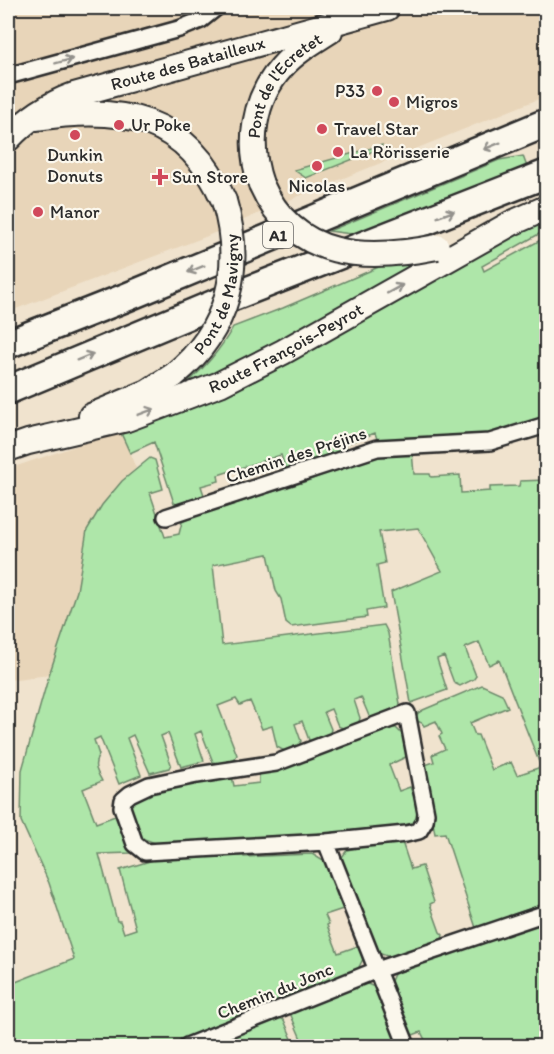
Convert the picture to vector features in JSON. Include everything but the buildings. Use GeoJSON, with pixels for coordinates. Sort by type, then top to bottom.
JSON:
{"type":"FeatureCollection","features":[{"type":"Feature","properties":{"kind":"highway","name":"A1"},"geometry":{"type":"LineString","coordinates":[[8,344],[546,123]]}},
{"type":"Feature","properties":{"kind":"highway","name":"A1"},"geometry":{"type":"LineString","coordinates":[[15,385],[224,300],[546,174]]}},
{"type":"Feature","properties":{"kind":"main road","name":"Route des Batailleux"},"geometry":{"type":"LineString","coordinates":[[8,139],[52,104],[74,95],[353,13],[387,8]]}},
{"type":"Feature","properties":{"kind":"main road","name":"Pont de l'Ecretet"},"geometry":{"type":"LineString","coordinates":[[353,13],[290,59],[268,88],[258,113],[254,132],[255,160],[261,184],[270,201],[288,223],[308,238],[332,249],[360,255],[388,255],[438,247],[512,223]]}},
{"type":"Feature","properties":{"kind":"main road","name":"Pont de Mavigny"},"geometry":{"type":"LineString","coordinates":[[18,446],[148,392],[174,375],[200,351],[212,332],[226,299],[234,251],[224,201],[211,173],[180,141],[146,121],[130,116],[96,112],[29,120]]}},
{"type":"Feature","properties":{"kind":"main road","name":"Route François-Peyrot"},"geometry":{"type":"LineString","coordinates":[[18,446],[127,419],[220,384],[284,352],[512,223],[546,208]]}},
{"type":"Feature","properties":{"kind":"street"},"geometry":{"type":"LineString","coordinates":[[8,76],[179,29],[201,20],[216,8]]}},
{"type":"Feature","properties":{"kind":"street","name":"Chemin des Préjins"},"geometry":{"type":"LineString","coordinates":[[166,517],[377,448],[490,442],[546,425]]}},
{"type":"Feature","properties":{"kind":"street"},"geometry":{"type":"LineString","coordinates":[[407,713],[426,813],[423,826],[418,831],[406,834],[326,842],[145,852],[135,844],[122,807],[123,800],[130,794],[149,786],[197,775],[276,763],[407,713]]}},
{"type":"Feature","properties":{"kind":"street"},"geometry":{"type":"LineString","coordinates":[[326,842],[407,1047]]}},
{"type":"Feature","properties":{"kind":"street","name":"Chemin du Jonc"},"geometry":{"type":"LineString","coordinates":[[187,1047],[376,970],[546,913]]}},
{"type":"Feature","properties":{"kind":"shaded area"},"geometry":{"type":"Polygon","coordinates":[[[8,8],[546,8],[546,96],[282,203],[205,237],[8,312],[8,8]]]}},
{"type":"Feature","properties":{"kind":"shaded area"},"geometry":{"type":"Polygon","coordinates":[[[120,431],[136,468],[122,481],[87,530],[77,591],[49,675],[8,680],[8,469],[120,431]]]}},
{"type":"Feature","properties":{"kind":"green space"},"geometry":{"type":"Polygon","coordinates":[[[382,145],[381,148],[306,178],[294,170],[382,145]]]}},
{"type":"Feature","properties":{"kind":"green space"},"geometry":{"type":"Polygon","coordinates":[[[523,156],[527,167],[359,235],[329,231],[499,160],[523,156]]]}},
{"type":"Feature","properties":{"kind":"green space"},"geometry":{"type":"Polygon","coordinates":[[[546,219],[546,230],[482,266],[484,271],[546,237],[546,418],[492,436],[378,442],[375,433],[345,444],[347,450],[286,471],[281,455],[218,475],[219,481],[201,486],[205,498],[179,505],[174,503],[154,442],[130,453],[120,431],[471,254],[546,219]]]}},
{"type":"Feature","properties":{"kind":"green space"},"geometry":{"type":"Polygon","coordinates":[[[412,264],[381,284],[226,370],[184,386],[211,359],[233,327],[381,266],[412,264]]]}},
{"type":"Feature","properties":{"kind":"green space"},"geometry":{"type":"Polygon","coordinates":[[[412,451],[414,474],[430,474],[431,477],[460,475],[461,493],[490,491],[490,487],[519,486],[520,481],[546,480],[546,903],[476,928],[445,833],[435,834],[422,766],[434,762],[432,755],[445,749],[436,721],[424,726],[415,720],[418,713],[482,685],[502,694],[508,707],[470,723],[475,735],[478,735],[492,770],[511,762],[517,775],[541,767],[499,660],[489,665],[479,642],[465,648],[476,676],[474,679],[460,686],[454,683],[444,656],[437,659],[447,690],[411,703],[391,592],[442,571],[418,528],[379,532],[385,563],[377,565],[384,608],[366,611],[367,617],[291,627],[286,623],[268,554],[213,565],[222,645],[384,625],[388,633],[400,704],[397,710],[376,719],[369,716],[361,697],[354,700],[360,718],[358,726],[347,730],[338,726],[331,709],[324,712],[331,729],[329,737],[317,742],[309,740],[302,721],[295,724],[301,741],[298,748],[288,753],[277,747],[272,726],[262,729],[250,701],[240,705],[236,699],[218,706],[237,755],[232,763],[213,762],[201,731],[195,734],[204,761],[181,767],[168,733],[161,736],[171,764],[169,768],[150,773],[133,735],[127,738],[141,775],[119,784],[100,737],[94,740],[99,755],[96,768],[102,781],[83,789],[96,823],[115,816],[131,853],[99,854],[117,921],[120,921],[124,933],[136,929],[120,870],[160,858],[243,852],[244,857],[312,854],[325,862],[343,909],[325,915],[338,953],[358,946],[363,959],[358,969],[167,1046],[8,1046],[8,985],[74,959],[49,883],[21,821],[22,770],[49,675],[77,591],[87,530],[102,505],[122,481],[150,458],[155,460],[163,489],[150,493],[165,537],[179,534],[182,522],[190,518],[307,481],[377,454],[412,451]]]}},
{"type":"Feature","properties":{"kind":"green space"},"geometry":{"type":"Polygon","coordinates":[[[384,728],[396,728],[404,736],[410,755],[389,765],[399,791],[410,787],[419,810],[417,817],[406,828],[155,843],[139,837],[131,823],[130,806],[146,792],[192,781],[232,776],[234,786],[259,783],[259,773],[384,728]]]}},
{"type":"Feature","properties":{"kind":"green space"},"geometry":{"type":"Polygon","coordinates":[[[401,839],[411,869],[422,866],[434,902],[430,904],[443,935],[442,940],[390,957],[378,953],[340,860],[347,850],[401,839]]]}},
{"type":"Feature","properties":{"kind":"green space"},"geometry":{"type":"Polygon","coordinates":[[[546,920],[546,1046],[428,1046],[421,1032],[410,1036],[390,983],[395,972],[546,920]]]}},
{"type":"Feature","properties":{"kind":"green space"},"geometry":{"type":"Polygon","coordinates":[[[365,983],[377,988],[400,1046],[304,1046],[290,1013],[365,983]]]}},
{"type":"Feature","properties":{"kind":"green space"},"geometry":{"type":"Polygon","coordinates":[[[278,1017],[284,1020],[295,1046],[208,1046],[278,1017]]]}},
{"type":"Feature","properties":{"kind":"place","name":"P33"},"geometry":{"type":"Point","coordinates":[377,91]}},
{"type":"Feature","properties":{"kind":"place","name":"Migros"},"geometry":{"type":"Point","coordinates":[394,102]}},
{"type":"Feature","properties":{"kind":"place","name":"Ur Poke"},"geometry":{"type":"Point","coordinates":[119,125]}},
{"type":"Feature","properties":{"kind":"place","name":"Travel Star"},"geometry":{"type":"Point","coordinates":[322,129]}},
{"type":"Feature","properties":{"kind":"place","name":"Dunkin Donuts"},"geometry":{"type":"Point","coordinates":[75,135]}},
{"type":"Feature","properties":{"kind":"place","name":"La Rörisserie"},"geometry":{"type":"Point","coordinates":[338,152]}},
{"type":"Feature","properties":{"kind":"place","name":"Nicolas"},"geometry":{"type":"Point","coordinates":[317,166]}},
{"type":"Feature","properties":{"kind":"place","name":"Sun Store"},"geometry":{"type":"Point","coordinates":[160,177]}},
{"type":"Feature","properties":{"kind":"place","name":"Manor"},"geometry":{"type":"Point","coordinates":[38,212]}}]}
